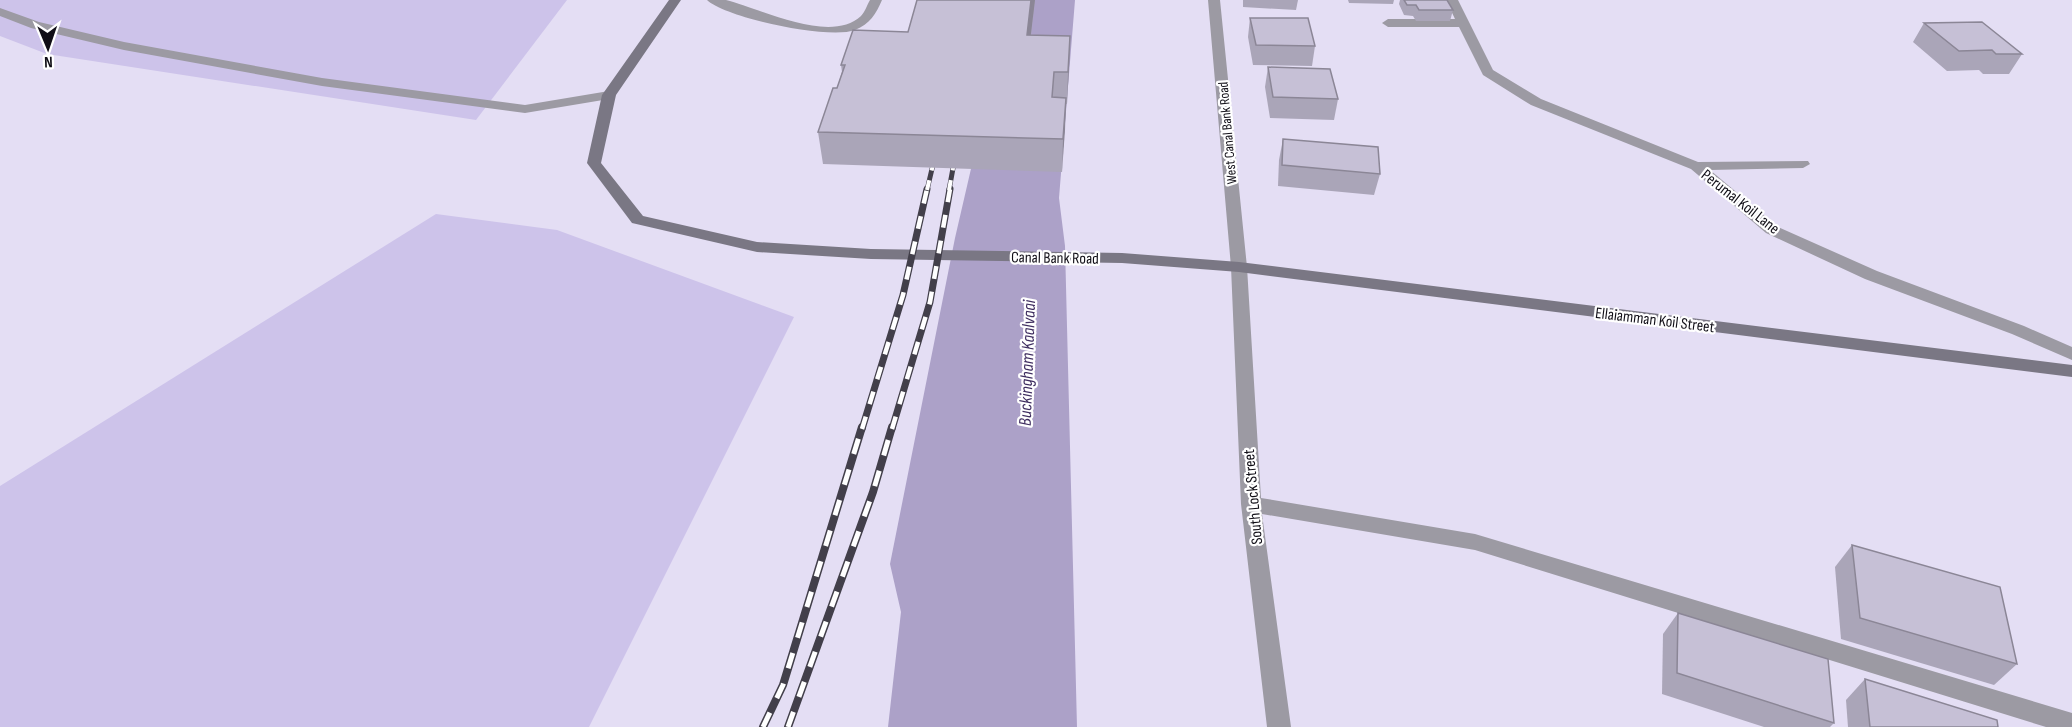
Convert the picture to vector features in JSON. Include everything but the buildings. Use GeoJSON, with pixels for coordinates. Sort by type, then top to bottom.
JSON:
{"type":"FeatureCollection","features":[{"type":"Feature","properties":{"kind":"street"},"geometry":{"type":"LineString","coordinates":[[0,12],[35,25],[124,46],[322,82],[525,109],[609,95],[675,0]]}},
{"type":"Feature","properties":{"kind":"street"},"geometry":{"type":"LineString","coordinates":[[713,0],[769,20],[833,30],[853,27],[866,20],[876,0]]}},
{"type":"Feature","properties":{"kind":"street","name":"West Canal Bank Road"},"geometry":{"type":"LineString","coordinates":[[1214,0],[1239,267]]}},
{"type":"Feature","properties":{"kind":"street","name":"Perumal Koil Lane"},"geometry":{"type":"LineString","coordinates":[[1452,0],[1488,72],[1536,102],[1696,166],[1772,230],[1871,275],[2018,330],[2072,354]]}},
{"type":"Feature","properties":{"kind":"street"},"geometry":{"type":"LineString","coordinates":[[1388,23],[1464,23]]}},
{"type":"Feature","properties":{"kind":"street","name":"Canal Bank Road"},"geometry":{"type":"LineString","coordinates":[[609,95],[594,163],[638,220],[757,247],[871,254],[1122,258],[1239,267]]}},
{"type":"Feature","properties":{"kind":"street"},"geometry":{"type":"LineString","coordinates":[[1696,166],[1803,164]]}},
{"type":"Feature","properties":{"kind":"street","name":"Ellaiamman Koil Street"},"geometry":{"type":"LineString","coordinates":[[1239,267],[2072,371]]}},
{"type":"Feature","properties":{"kind":"street","name":"South Lock Street"},"geometry":{"type":"LineString","coordinates":[[1239,267],[1251,504],[1279,727]]}},
{"type":"Feature","properties":{"kind":"street"},"geometry":{"type":"LineString","coordinates":[[1251,504],[1475,542],[2072,724]]}},
{"type":"Feature","properties":{"kind":"shaded area"},"geometry":{"type":"Polygon","coordinates":[[[0,0],[567,0],[476,120],[47,54],[0,36],[0,0]]]}},
{"type":"Feature","properties":{"kind":"shaded area"},"geometry":{"type":"Polygon","coordinates":[[[436,214],[557,230],[794,317],[589,727],[0,727],[0,486],[436,214]]]}},
{"type":"Feature","properties":{"kind":"water","name":"Buckingham Kaalvaai"},"geometry":{"type":"Polygon","coordinates":[[[1010,0],[1075,0],[1059,198],[1065,246],[1077,727],[888,727],[901,612],[890,564],[955,238],[1010,0]]]}},
{"type":"Feature","properties":{"kind":"railway"},"geometry":{"type":"LineString","coordinates":[[927,190],[936,152]]}},
{"type":"Feature","properties":{"kind":"railway"},"geometry":{"type":"LineString","coordinates":[[949,190],[956,152]]}},
{"type":"Feature","properties":{"kind":"railway"},"geometry":{"type":"LineString","coordinates":[[862,429],[903,295],[927,189]]}},
{"type":"Feature","properties":{"kind":"railway"},"geometry":{"type":"LineString","coordinates":[[892,429],[930,302],[950,189]]}},
{"type":"Feature","properties":{"kind":"railway"},"geometry":{"type":"LineString","coordinates":[[763,727],[783,685],[862,427]]}},
{"type":"Feature","properties":{"kind":"railway"},"geometry":{"type":"LineString","coordinates":[[788,727],[873,492],[892,427]]}}]}
